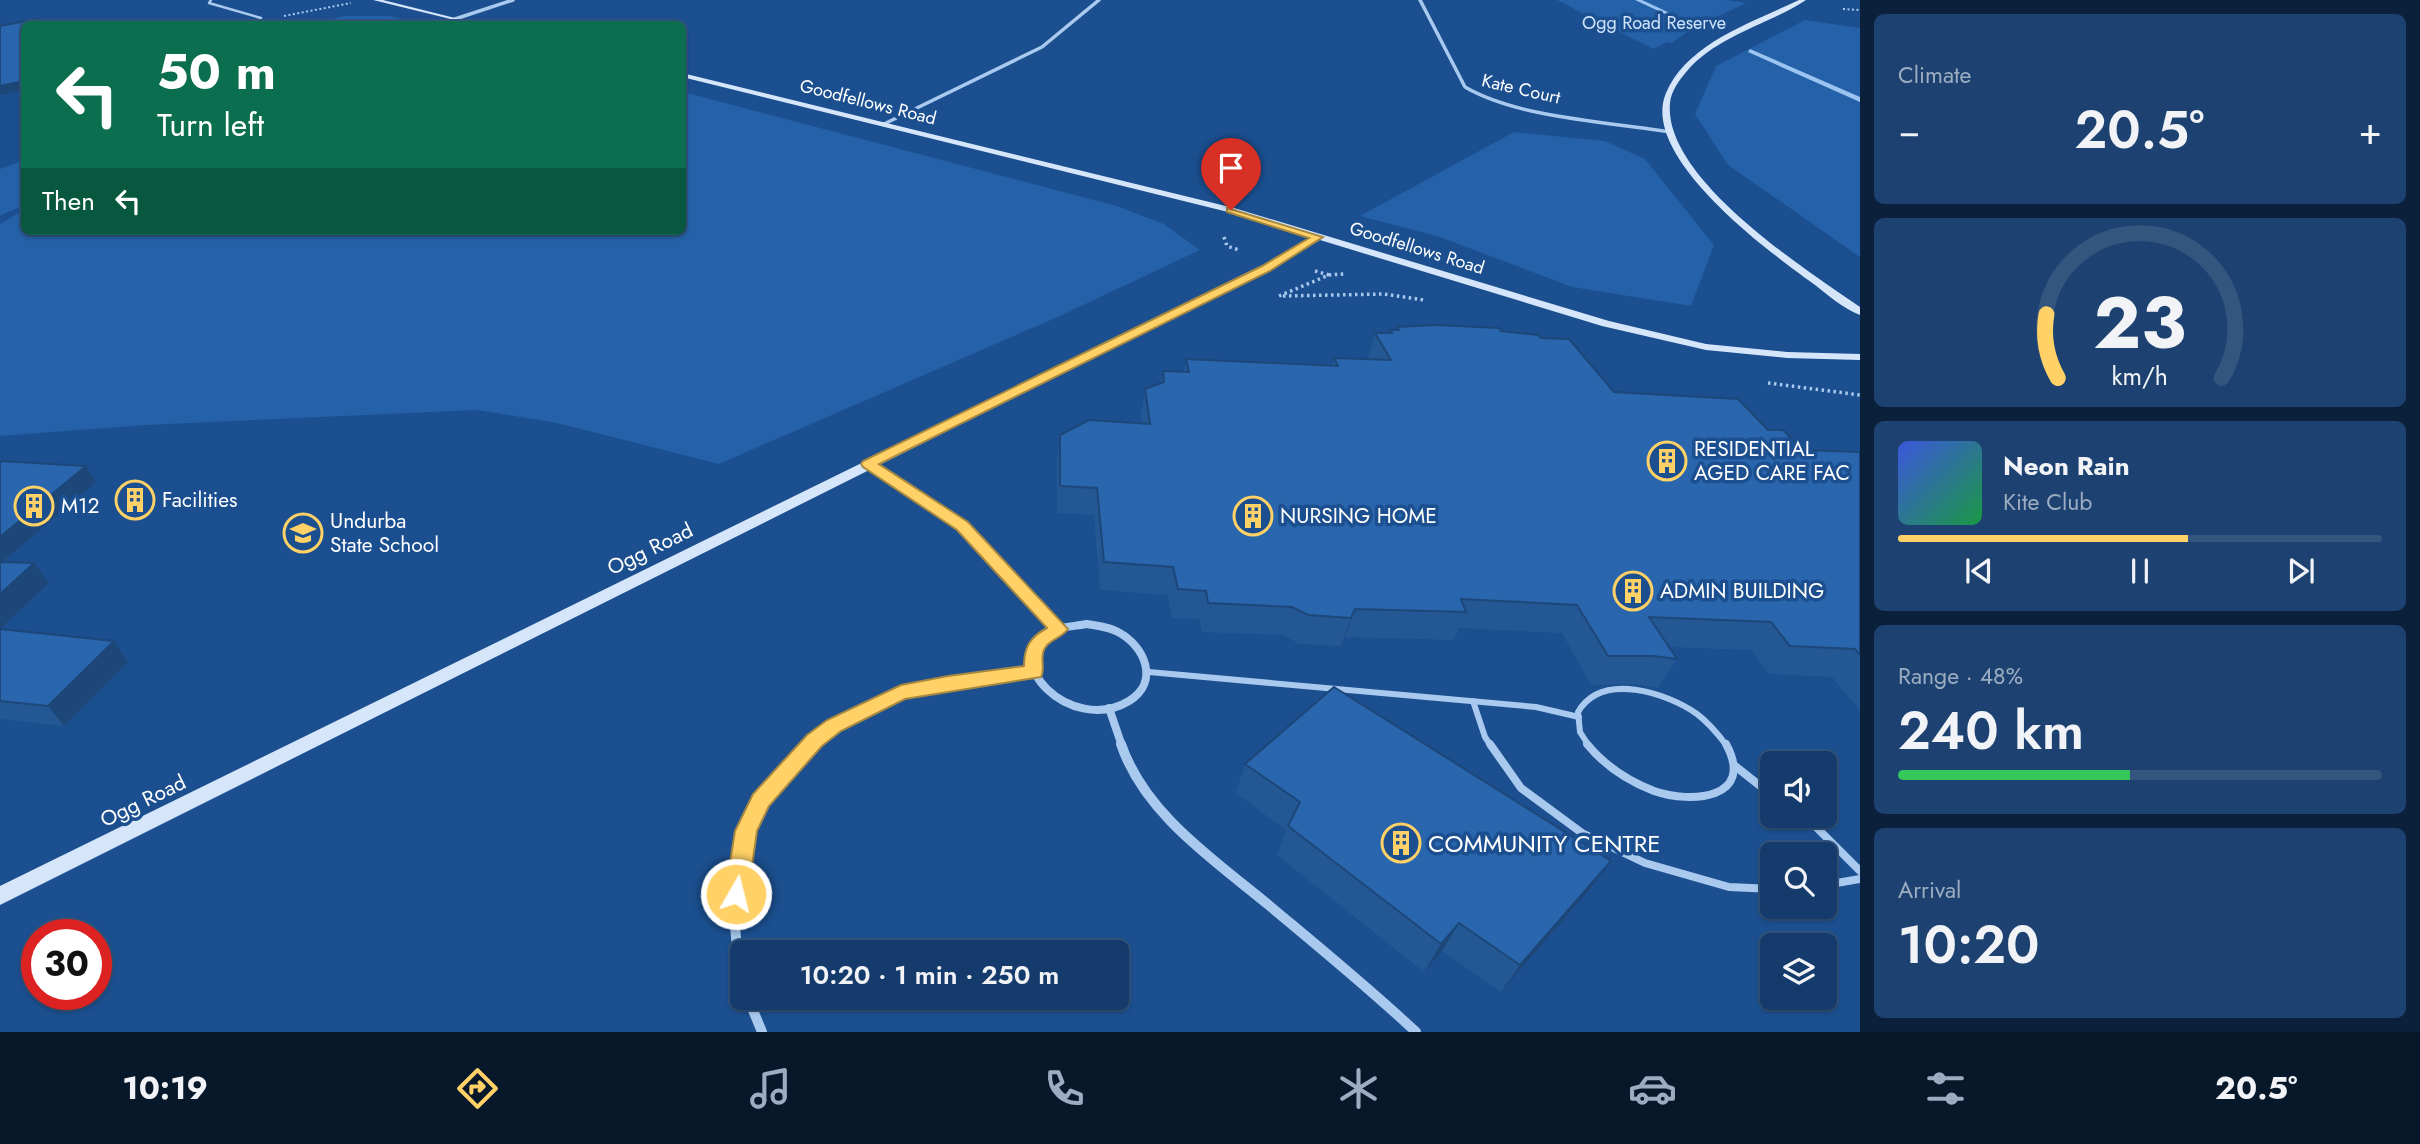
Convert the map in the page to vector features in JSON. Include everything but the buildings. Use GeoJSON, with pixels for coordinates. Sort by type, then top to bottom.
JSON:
{"type":"FeatureCollection","features":[{"type":"Feature","properties":{"kind":"street"},"geometry":{"type":"LineString","coordinates":[[376,0],[463,21]]}},
{"type":"Feature","properties":{"kind":"street"},"geometry":{"type":"LineString","coordinates":[[455,19],[513,0]]}},
{"type":"Feature","properties":{"kind":"street"},"geometry":{"type":"LineString","coordinates":[[884,124],[1042,47],[1099,0]]}},
{"type":"Feature","properties":{"kind":"street","name":"Kate Court"},"geometry":{"type":"LineString","coordinates":[[1420,0],[1465,87],[1472,94],[1511,104],[1670,132]]}},
{"type":"Feature","properties":{"kind":"street"},"geometry":{"type":"LineString","coordinates":[[1803,0],[1728,38],[1686,70],[1678,78],[1666,103],[1670,132],[1682,159],[1711,195],[1775,251],[1860,312]]}},
{"type":"Feature","properties":{"kind":"street","name":"Goodfellows Road"},"geometry":{"type":"LineString","coordinates":[[686,76],[1231,210],[1606,324],[1706,347],[1787,355],[1860,357]]}},
{"type":"Feature","properties":{"kind":"street","name":"Ogg Road"},"geometry":{"type":"LineString","coordinates":[[0,896],[1266,268],[1318,237]]}},
{"type":"Feature","properties":{"kind":"street"},"geometry":{"type":"LineString","coordinates":[[868,464],[962,526],[1059,629]]}},
{"type":"Feature","properties":{"kind":"street"},"geometry":{"type":"LineString","coordinates":[[1087,624],[1123,635],[1137,645],[1149,672],[1145,686],[1135,698],[1120,706],[1081,709],[1047,692],[1036,679],[1034,672],[1033,651],[1041,640],[1059,629],[1087,624]]}},
{"type":"Feature","properties":{"kind":"street"},"geometry":{"type":"LineString","coordinates":[[739,940],[736,894],[746,831],[761,800],[807,747],[834,725],[901,692],[1034,672]]}},
{"type":"Feature","properties":{"kind":"street"},"geometry":{"type":"LineString","coordinates":[[1109,708],[1125,755],[1150,796],[1180,830],[1416,1032]]}},
{"type":"Feature","properties":{"kind":"street"},"geometry":{"type":"LineString","coordinates":[[753,1010],[762,1032]]}},
{"type":"Feature","properties":{"kind":"lane"},"geometry":{"type":"LineString","coordinates":[[211,0],[209,4],[261,20]]}},
{"type":"Feature","properties":{"kind":"lane"},"geometry":{"type":"LineString","coordinates":[[1149,672],[1536,707],[1579,717]]}},
{"type":"Feature","properties":{"kind":"lane"},"geometry":{"type":"LineString","coordinates":[[1601,690],[1642,690],[1668,698],[1693,711],[1714,729],[1729,747],[1735,766],[1732,782],[1719,793],[1699,798],[1672,796],[1643,787],[1597,756],[1584,739],[1578,708],[1587,697],[1601,690]]}},
{"type":"Feature","properties":{"kind":"lane"},"geometry":{"type":"LineString","coordinates":[[1473,701],[1485,737],[1521,788],[1582,833],[1645,863],[1730,887],[1760,888]]}},
{"type":"Feature","properties":{"kind":"lane"},"geometry":{"type":"LineString","coordinates":[[1735,766],[1760,786]]}},
{"type":"Feature","properties":{"kind":"lane"},"geometry":{"type":"LineString","coordinates":[[1817,828],[1860,871]]}},
{"type":"Feature","properties":{"kind":"lane"},"geometry":{"type":"LineString","coordinates":[[1837,883],[1860,879]]}},
{"type":"Feature","properties":{"kind":"path"},"geometry":{"type":"LineString","coordinates":[[261,20],[351,3]]}},
{"type":"Feature","properties":{"kind":"path"},"geometry":{"type":"LineString","coordinates":[[1843,9],[1860,9]]}},
{"type":"Feature","properties":{"kind":"path"},"geometry":{"type":"LineString","coordinates":[[1279,296],[1384,294],[1434,301]]}},
{"type":"Feature","properties":{"kind":"green space","name":"Ogg Road Reserve"},"geometry":{"type":"Polygon","coordinates":[[[1557,0],[1726,0],[1746,3],[1688,31],[1672,43],[1667,42],[1653,49],[1557,0]]]}},
{"type":"Feature","properties":{"kind":"green space"},"geometry":{"type":"Polygon","coordinates":[[[344,16],[389,16],[410,21],[326,21],[344,16]]]}},
{"type":"Feature","properties":{"kind":"green space"},"geometry":{"type":"Polygon","coordinates":[[[1805,20],[1860,28],[1860,257],[1728,165],[1695,114],[1716,66],[1805,20]]]}},
{"type":"Feature","properties":{"kind":"green space"},"geometry":{"type":"Polygon","coordinates":[[[686,93],[1117,206],[1164,224],[1200,250],[1060,316],[719,464],[557,423],[477,410],[146,425],[0,436],[0,224],[21,212],[21,235],[686,235],[686,93]]]}},
{"type":"Feature","properties":{"kind":"green space"},"geometry":{"type":"Polygon","coordinates":[[[1514,132],[1605,141],[1645,159],[1714,245],[1691,306],[1572,287],[1440,237],[1360,216],[1514,132]]]}},
{"type":"Feature","properties":{"kind":"green space"},"geometry":{"type":"Polygon","coordinates":[[[21,161],[21,206],[0,216],[0,169],[21,161]]]}},
{"type":"Feature","properties":{"kind":"waterway"},"geometry":{"type":"LineString","coordinates":[[1638,0],[1699,28]]}},
{"type":"Feature","properties":{"kind":"waterway"},"geometry":{"type":"LineString","coordinates":[[1750,51],[1860,100]]}},
{"type":"Feature","properties":{"kind":"place","name":"RESIDENTIAL AGED CARE FAC"},"geometry":{"type":"Point","coordinates":[1667,461]}},
{"type":"Feature","properties":{"kind":"place","name":"Facilities"},"geometry":{"type":"Point","coordinates":[135,500]}},
{"type":"Feature","properties":{"kind":"place","name":"M12"},"geometry":{"type":"Point","coordinates":[34,506]}},
{"type":"Feature","properties":{"kind":"place","name":"NURSING HOME"},"geometry":{"type":"Point","coordinates":[1253,516]}},
{"type":"Feature","properties":{"kind":"place","name":"Undurba State School"},"geometry":{"type":"Point","coordinates":[303,533]}},
{"type":"Feature","properties":{"kind":"place","name":"ADMIN BUILDING"},"geometry":{"type":"Point","coordinates":[1633,591]}},
{"type":"Feature","properties":{"kind":"place","name":"COMMUNITY CENTRE"},"geometry":{"type":"Point","coordinates":[1401,843]}},
{"type":"Feature","properties":{"kind":"route"},"geometry":{"type":"LineString","coordinates":[[736,894],[746,831],[761,800],[814,740],[834,725],[901,692],[1034,672],[1033,651],[1041,640],[1059,629],[962,526],[868,464],[1266,268],[1318,237],[1231,210]]}}]}
